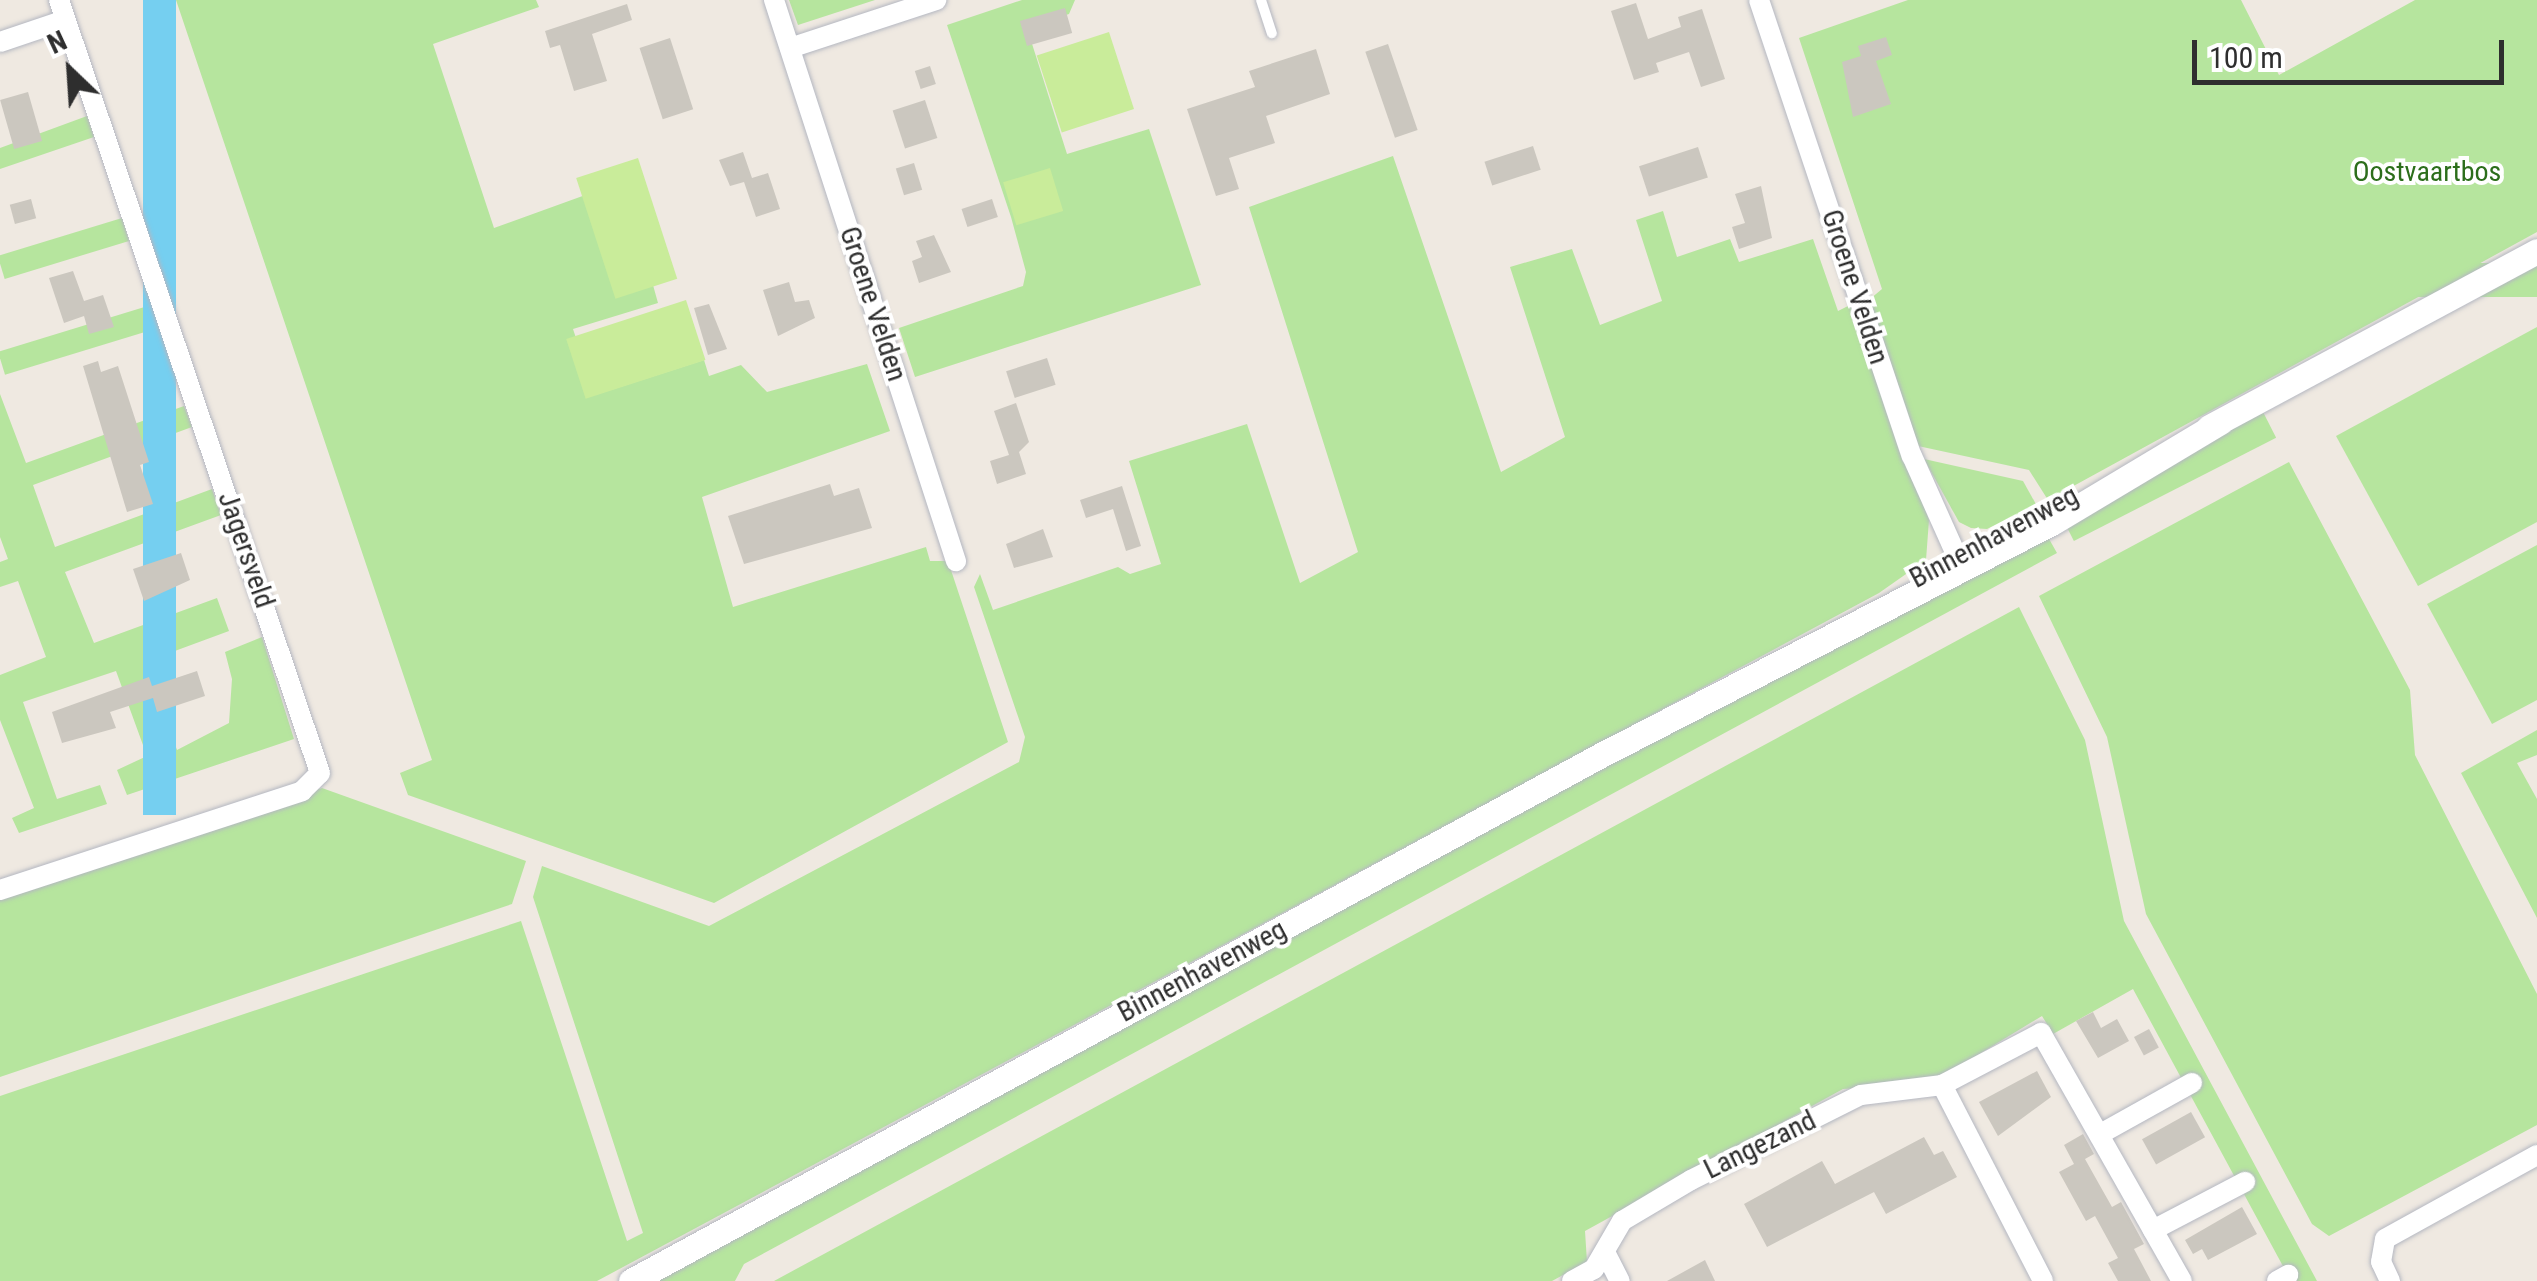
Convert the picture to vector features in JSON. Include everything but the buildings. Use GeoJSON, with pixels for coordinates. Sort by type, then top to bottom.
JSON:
{"type":"FeatureCollection","features":[{"type":"Feature","properties":{"kind":"street","name":"Groene Velden"},"geometry":{"type":"LineString","coordinates":[[774,0],[956,561]]}},
{"type":"Feature","properties":{"kind":"street"},"geometry":{"type":"LineString","coordinates":[[790,48],[936,0]]}},
{"type":"Feature","properties":{"kind":"street","name":"Groene Velden"},"geometry":{"type":"LineString","coordinates":[[1759,0],[1912,456],[1959,562]]}},
{"type":"Feature","properties":{"kind":"street"},"geometry":{"type":"LineString","coordinates":[[0,42],[62,10]]}},
{"type":"Feature","properties":{"kind":"street","name":"Jagersveld"},"geometry":{"type":"LineString","coordinates":[[0,890],[302,792],[320,773],[62,10]]}},
{"type":"Feature","properties":{"kind":"street","name":"Binnenhavenweg"},"geometry":{"type":"LineString","coordinates":[[631,1281],[2537,250]]}},
{"type":"Feature","properties":{"kind":"street","name":"Langezand"},"geometry":{"type":"LineString","coordinates":[[1572,1281],[1606,1254],[1622,1222],[1691,1180],[1861,1095],[1942,1085],[2041,1032],[2102,1132],[2182,1281]]}},
{"type":"Feature","properties":{"kind":"street"},"geometry":{"type":"LineString","coordinates":[[2102,1132],[2192,1083]]}},
{"type":"Feature","properties":{"kind":"street"},"geometry":{"type":"LineString","coordinates":[[1942,1085],[2043,1281]]}},
{"type":"Feature","properties":{"kind":"street"},"geometry":{"type":"LineString","coordinates":[[2390,1281],[2381,1262],[2385,1238],[2537,1155]]}},
{"type":"Feature","properties":{"kind":"street"},"geometry":{"type":"LineString","coordinates":[[2153,1230],[2245,1182]]}},
{"type":"Feature","properties":{"kind":"street"},"geometry":{"type":"LineString","coordinates":[[1606,1254],[1620,1281]]}},
{"type":"Feature","properties":{"kind":"lane"},"geometry":{"type":"LineString","coordinates":[[1262,0],[1272,33]]}},
{"type":"Feature","properties":{"kind":"green space"},"geometry":{"type":"Polygon","coordinates":[[[176,0],[536,0],[539,7],[433,44],[494,228],[624,181],[658,303],[573,329],[595,395],[704,360],[709,376],[741,365],[767,392],[867,364],[890,431],[702,497],[733,607],[926,547],[930,561],[948,561],[1008,742],[714,903],[408,795],[400,773],[432,760],[176,0]]]}},
{"type":"Feature","properties":{"kind":"green space"},"geometry":{"type":"Polygon","coordinates":[[[789,0],[875,0],[798,25],[789,0]]]}},
{"type":"Feature","properties":{"kind":"green space"},"geometry":{"type":"Polygon","coordinates":[[[1022,0],[1075,0],[1069,14],[1027,28],[1067,154],[1149,129],[1201,285],[915,377],[899,328],[1023,286],[1026,272],[1011,217],[947,25],[1022,0]]]}},
{"type":"Feature","properties":{"kind":"green space","name":"Oostvaartbos"},"geometry":{"type":"Polygon","coordinates":[[[1908,0],[2241,0],[2279,75],[2415,0],[2537,0],[2537,232],[2048,500],[2029,470],[1918,446],[1870,299],[1882,289],[1799,38],[1908,0]]]}},
{"type":"Feature","properties":{"kind":"green space"},"geometry":{"type":"Polygon","coordinates":[[[1109,32],[1134,109],[1062,133],[1037,55],[1109,32]]]}},
{"type":"Feature","properties":{"kind":"green space"},"geometry":{"type":"Polygon","coordinates":[[[87,116],[94,137],[0,169],[0,148],[87,116]]]}},
{"type":"Feature","properties":{"kind":"green space"},"geometry":{"type":"Polygon","coordinates":[[[1393,156],[1501,472],[1565,437],[1510,267],[1572,249],[1600,325],[1662,301],[1636,220],[1663,211],[1677,257],[1730,239],[1739,262],[1813,239],[1838,311],[1852,304],[1929,520],[1926,560],[1879,593],[597,1281],[0,1281],[0,1096],[521,921],[627,1241],[643,1233],[533,897],[542,866],[709,926],[1019,762],[1025,737],[974,587],[980,574],[993,610],[1118,567],[1130,574],[1161,564],[1129,461],[1247,424],[1300,583],[1358,552],[1249,207],[1393,156]]]}},
{"type":"Feature","properties":{"kind":"green space"},"geometry":{"type":"Polygon","coordinates":[[[638,158],[677,279],[615,299],[576,178],[638,158]]]}},
{"type":"Feature","properties":{"kind":"green space"},"geometry":{"type":"Polygon","coordinates":[[[1050,168],[1063,211],[1016,225],[1003,182],[1050,168]]]}},
{"type":"Feature","properties":{"kind":"green space"},"geometry":{"type":"Polygon","coordinates":[[[122,218],[129,241],[5,279],[0,255],[122,218]]]}},
{"type":"Feature","properties":{"kind":"green space"},"geometry":{"type":"Polygon","coordinates":[[[2243,263],[2537,263],[2537,297],[2243,297],[2243,263]]]}},
{"type":"Feature","properties":{"kind":"green space"},"geometry":{"type":"Polygon","coordinates":[[[686,300],[705,360],[586,399],[566,339],[686,300]]]}},
{"type":"Feature","properties":{"kind":"green space"},"geometry":{"type":"Polygon","coordinates":[[[151,305],[158,328],[5,375],[0,351],[151,305]]]}},
{"type":"Feature","properties":{"kind":"green space"},"geometry":{"type":"Polygon","coordinates":[[[2537,327],[2537,522],[2418,586],[2336,436],[2537,327]]]}},
{"type":"Feature","properties":{"kind":"green space"},"geometry":{"type":"Polygon","coordinates":[[[0,394],[26,463],[184,406],[192,427],[33,485],[55,547],[212,489],[221,515],[65,572],[94,643],[217,598],[229,631],[145,662],[177,750],[229,723],[232,679],[225,652],[262,637],[294,739],[127,795],[117,770],[147,756],[116,671],[23,702],[57,799],[100,785],[107,804],[19,833],[12,818],[34,808],[0,720],[0,675],[46,657],[18,581],[0,587],[0,562],[8,559],[0,537],[0,394]]]}},
{"type":"Feature","properties":{"kind":"green space"},"geometry":{"type":"Polygon","coordinates":[[[2263,412],[2276,438],[2074,541],[2061,515],[2263,412]]]}},
{"type":"Feature","properties":{"kind":"green space"},"geometry":{"type":"Polygon","coordinates":[[[1924,459],[2023,481],[2037,506],[1987,529],[1971,528],[1959,522],[1924,459]]]}},
{"type":"Feature","properties":{"kind":"green space"},"geometry":{"type":"Polygon","coordinates":[[[2289,462],[2410,690],[2415,755],[2537,994],[2537,1125],[2329,1236],[2312,1224],[2146,914],[2107,737],[2039,596],[2289,462]]]}},
{"type":"Feature","properties":{"kind":"green space"},"geometry":{"type":"Polygon","coordinates":[[[2044,530],[2057,553],[744,1264],[735,1281],[656,1281],[2044,530]]]}},
{"type":"Feature","properties":{"kind":"green space"},"geometry":{"type":"Polygon","coordinates":[[[2537,545],[2537,700],[2492,724],[2427,604],[2537,545]]]}},
{"type":"Feature","properties":{"kind":"green space"},"geometry":{"type":"Polygon","coordinates":[[[2019,607],[2085,740],[2124,921],[2317,1281],[2291,1281],[2133,989],[2053,1034],[2042,1016],[1930,1084],[1843,1089],[1585,1231],[1587,1262],[1552,1281],[774,1281],[2019,607]]]}},
{"type":"Feature","properties":{"kind":"green space"},"geometry":{"type":"Polygon","coordinates":[[[2537,730],[2537,755],[2517,763],[2537,799],[2537,918],[2461,773],[2537,730]]]}},
{"type":"Feature","properties":{"kind":"green space"},"geometry":{"type":"Polygon","coordinates":[[[322,788],[526,861],[512,904],[0,1077],[0,900],[322,788]]]}},
{"type":"Feature","properties":{"kind":"water"},"geometry":{"type":"Polygon","coordinates":[[[143,0],[176,0],[176,815],[143,815],[143,0]]]}}]}
